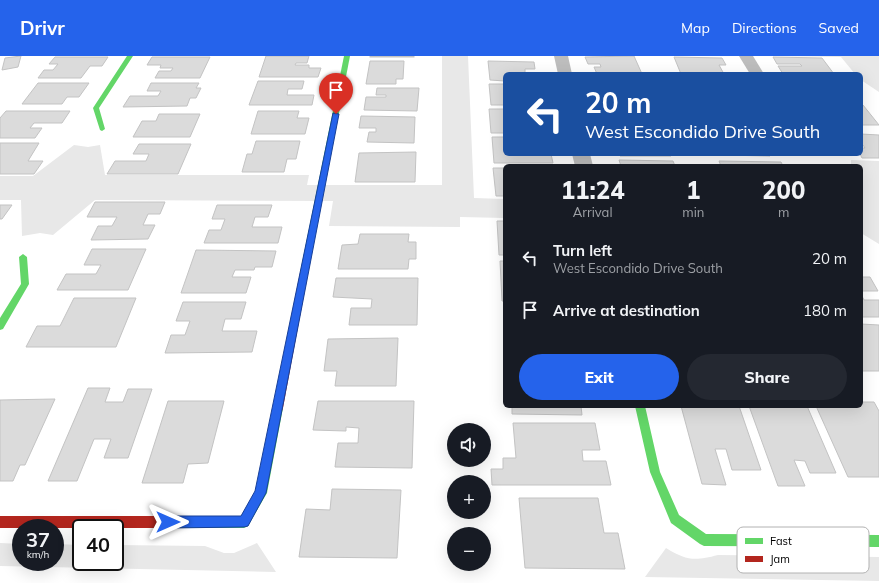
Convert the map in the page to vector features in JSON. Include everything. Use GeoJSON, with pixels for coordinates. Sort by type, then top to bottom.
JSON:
{"type":"FeatureCollection","features":[{"type":"Feature","properties":{"kind":"street"},"geometry":{"type":"LineString","coordinates":[[102,129],[96,108],[130,56]]}},
{"type":"Feature","properties":{"kind":"street"},"geometry":{"type":"LineString","coordinates":[[0,522],[244,522],[261,493],[347,56]]}},
{"type":"Feature","properties":{"kind":"street"},"geometry":{"type":"LineString","coordinates":[[561,56],[565,72]]}},
{"type":"Feature","properties":{"kind":"street"},"geometry":{"type":"LineString","coordinates":[[746,56],[756,72]]}},
{"type":"Feature","properties":{"kind":"street"},"geometry":{"type":"LineString","coordinates":[[0,326],[25,284],[23,258]]}},
{"type":"Feature","properties":{"kind":"street"},"geometry":{"type":"LineString","coordinates":[[640,408],[655,472],[675,519],[704,540],[737,540]]}},
{"type":"Feature","properties":{"kind":"street"},"geometry":{"type":"LineString","coordinates":[[869,541],[879,541]]}},
{"type":"Feature","properties":{"kind":"shaded area"},"geometry":{"type":"Polygon","coordinates":[[[442,56],[468,56],[474,198],[503,199],[503,218],[460,217],[460,227],[329,226],[333,201],[95,200],[53,235],[40,233],[22,236],[21,200],[0,200],[0,176],[33,176],[74,145],[88,147],[100,145],[105,175],[309,175],[307,185],[442,185],[442,56]]]}},
{"type":"Feature","properties":{"kind":"shaded area"},"geometry":{"type":"Polygon","coordinates":[[[772,56],[879,56],[879,92],[863,81],[863,72],[853,72],[841,57],[772,56]]]}},
{"type":"Feature","properties":{"kind":"shaded area"},"geometry":{"type":"Polygon","coordinates":[[[851,160],[879,161],[879,244],[863,234],[863,164],[851,164],[851,160]]]}},
{"type":"Feature","properties":{"kind":"shaded area"},"geometry":{"type":"Polygon","coordinates":[[[0,543],[12,544],[12,566],[0,566],[0,543]]]}},
{"type":"Feature","properties":{"kind":"shaded area"},"geometry":{"type":"Polygon","coordinates":[[[257,543],[276,572],[124,569],[124,545],[205,546],[224,553],[234,553],[257,543]]]}},
{"type":"Feature","properties":{"kind":"shaded area"},"geometry":{"type":"Polygon","coordinates":[[[64,544],[72,545],[72,568],[64,567],[64,544]]]}},
{"type":"Feature","properties":{"kind":"shaded area"},"geometry":{"type":"Polygon","coordinates":[[[666,548],[691,559],[718,555],[737,555],[737,573],[869,573],[869,557],[879,557],[879,581],[645,577],[666,548]]]}},
{"type":"Feature","properties":{"kind":"building"},"geometry":{"type":"Polygon","coordinates":[[[21,56],[18,67],[2,70],[5,58],[21,56]]]}},
{"type":"Feature","properties":{"kind":"building"},"geometry":{"type":"Polygon","coordinates":[[[266,56],[309,56],[307,63],[296,63],[295,65],[309,65],[309,68],[321,68],[318,77],[259,77],[266,56]]]}},
{"type":"Feature","properties":{"kind":"building"},"geometry":{"type":"Polygon","coordinates":[[[414,56],[414,57],[370,57],[414,56]]]}},
{"type":"Feature","properties":{"kind":"building"},"geometry":{"type":"Polygon","coordinates":[[[634,56],[641,72],[596,72],[594,67],[601,67],[600,64],[588,64],[585,57],[634,56]]]}},
{"type":"Feature","properties":{"kind":"building"},"geometry":{"type":"Polygon","coordinates":[[[55,57],[108,57],[102,66],[90,66],[81,78],[38,78],[44,70],[53,70],[58,64],[49,64],[55,57]]]}},
{"type":"Feature","properties":{"kind":"building"},"geometry":{"type":"Polygon","coordinates":[[[152,57],[210,57],[200,78],[155,78],[159,71],[171,71],[173,68],[160,68],[161,65],[147,65],[152,57]]]}},
{"type":"Feature","properties":{"kind":"building"},"geometry":{"type":"Polygon","coordinates":[[[674,57],[722,58],[726,65],[719,65],[723,72],[680,72],[674,57]]]}},
{"type":"Feature","properties":{"kind":"building"},"geometry":{"type":"Polygon","coordinates":[[[773,57],[822,58],[832,72],[782,72],[778,66],[802,66],[800,64],[777,64],[773,57]]]}},
{"type":"Feature","properties":{"kind":"building"},"geometry":{"type":"Polygon","coordinates":[[[370,61],[404,61],[403,79],[396,79],[396,84],[366,84],[370,61]]]}},
{"type":"Feature","properties":{"kind":"building"},"geometry":{"type":"Polygon","coordinates":[[[488,61],[534,62],[535,69],[525,69],[525,72],[503,72],[503,81],[490,80],[488,61]]]}},
{"type":"Feature","properties":{"kind":"building"},"geometry":{"type":"Polygon","coordinates":[[[258,81],[304,81],[302,89],[288,89],[287,95],[314,95],[312,105],[249,105],[258,81]]]}},
{"type":"Feature","properties":{"kind":"building"},"geometry":{"type":"Polygon","coordinates":[[[38,83],[89,83],[79,97],[67,97],[62,104],[22,104],[38,83]]]}},
{"type":"Feature","properties":{"kind":"building"},"geometry":{"type":"Polygon","coordinates":[[[151,83],[199,83],[196,88],[201,88],[196,98],[190,98],[187,106],[123,107],[130,96],[158,96],[161,91],[147,91],[151,83]]]}},
{"type":"Feature","properties":{"kind":"building"},"geometry":{"type":"Polygon","coordinates":[[[489,84],[503,84],[503,105],[491,105],[489,84]]]}},
{"type":"Feature","properties":{"kind":"building"},"geometry":{"type":"Polygon","coordinates":[[[377,88],[419,88],[417,111],[364,110],[366,97],[386,97],[386,95],[376,95],[377,88]]]}},
{"type":"Feature","properties":{"kind":"building"},"geometry":{"type":"Polygon","coordinates":[[[863,105],[879,125],[863,125],[863,105]]]}},
{"type":"Feature","properties":{"kind":"building"},"geometry":{"type":"Polygon","coordinates":[[[489,109],[503,109],[503,133],[491,133],[489,109]]]}},
{"type":"Feature","properties":{"kind":"building"},"geometry":{"type":"Polygon","coordinates":[[[6,111],[70,111],[62,123],[34,123],[30,128],[42,128],[35,138],[0,138],[0,118],[6,111]]]}},
{"type":"Feature","properties":{"kind":"building"},"geometry":{"type":"Polygon","coordinates":[[[258,111],[299,111],[297,118],[309,118],[305,134],[251,134],[258,111]]]}},
{"type":"Feature","properties":{"kind":"building"},"geometry":{"type":"Polygon","coordinates":[[[159,114],[200,114],[190,137],[133,137],[142,121],[156,121],[159,114]]]}},
{"type":"Feature","properties":{"kind":"building"},"geometry":{"type":"Polygon","coordinates":[[[361,116],[415,117],[414,143],[367,142],[369,132],[376,132],[376,128],[359,128],[361,116]]]}},
{"type":"Feature","properties":{"kind":"building"},"geometry":{"type":"Polygon","coordinates":[[[863,134],[879,135],[879,158],[862,158],[863,148],[865,148],[863,145],[863,134]]]}},
{"type":"Feature","properties":{"kind":"building"},"geometry":{"type":"Polygon","coordinates":[[[492,137],[503,137],[503,156],[551,156],[553,163],[494,163],[492,137]]]}},
{"type":"Feature","properties":{"kind":"building"},"geometry":{"type":"Polygon","coordinates":[[[256,141],[300,141],[296,159],[287,159],[284,172],[242,172],[247,154],[252,154],[256,141]]]}},
{"type":"Feature","properties":{"kind":"building"},"geometry":{"type":"Polygon","coordinates":[[[0,143],[39,143],[28,161],[43,161],[34,174],[0,174],[0,143]]]}},
{"type":"Feature","properties":{"kind":"building"},"geometry":{"type":"Polygon","coordinates":[[[139,144],[191,144],[178,174],[107,174],[115,161],[146,161],[149,154],[133,154],[139,144]]]}},
{"type":"Feature","properties":{"kind":"building"},"geometry":{"type":"Polygon","coordinates":[[[416,152],[415,182],[355,182],[359,153],[416,152]]]}},
{"type":"Feature","properties":{"kind":"building"},"geometry":{"type":"Polygon","coordinates":[[[619,160],[673,161],[674,164],[620,164],[619,160]]]}},
{"type":"Feature","properties":{"kind":"building"},"geometry":{"type":"Polygon","coordinates":[[[719,161],[781,162],[782,164],[720,164],[719,161]]]}},
{"type":"Feature","properties":{"kind":"building"},"geometry":{"type":"Polygon","coordinates":[[[493,168],[503,168],[503,196],[496,196],[493,168]]]}},
{"type":"Feature","properties":{"kind":"building"},"geometry":{"type":"Polygon","coordinates":[[[95,202],[165,202],[160,214],[148,214],[143,225],[155,225],[148,239],[91,240],[98,226],[112,226],[117,217],[87,217],[95,202]]]}},
{"type":"Feature","properties":{"kind":"building"},"geometry":{"type":"Polygon","coordinates":[[[0,205],[12,205],[2,219],[0,219],[0,205]]]}},
{"type":"Feature","properties":{"kind":"building"},"geometry":{"type":"Polygon","coordinates":[[[217,205],[272,205],[268,217],[255,217],[252,227],[282,227],[278,243],[204,243],[209,230],[221,230],[225,219],[212,219],[217,205]]]}},
{"type":"Feature","properties":{"kind":"building"},"geometry":{"type":"Polygon","coordinates":[[[497,221],[503,221],[503,255],[499,255],[497,221]]]}},
{"type":"Feature","properties":{"kind":"building"},"geometry":{"type":"Polygon","coordinates":[[[360,234],[409,234],[408,242],[416,242],[416,259],[409,259],[408,269],[338,269],[342,245],[358,244],[360,234]]]}},
{"type":"Feature","properties":{"kind":"building"},"geometry":{"type":"Polygon","coordinates":[[[92,249],[146,249],[128,290],[57,290],[66,274],[96,274],[101,265],[84,265],[92,249]]]}},
{"type":"Feature","properties":{"kind":"building"},"geometry":{"type":"Polygon","coordinates":[[[196,250],[276,251],[272,267],[255,267],[254,270],[235,270],[232,277],[251,277],[246,293],[181,293],[196,250]]]}},
{"type":"Feature","properties":{"kind":"building"},"geometry":{"type":"Polygon","coordinates":[[[500,261],[503,261],[502,301],[500,261]]]}},
{"type":"Feature","properties":{"kind":"building"},"geometry":{"type":"Polygon","coordinates":[[[863,277],[870,277],[878,291],[863,291],[863,277]]]}},
{"type":"Feature","properties":{"kind":"building"},"geometry":{"type":"Polygon","coordinates":[[[336,278],[418,278],[417,325],[349,325],[351,308],[371,308],[372,299],[333,297],[336,278]]]}},
{"type":"Feature","properties":{"kind":"building"},"geometry":{"type":"Polygon","coordinates":[[[74,298],[136,298],[116,347],[26,347],[37,326],[60,326],[74,298]]]}},
{"type":"Feature","properties":{"kind":"building"},"geometry":{"type":"Polygon","coordinates":[[[863,298],[864,300],[879,300],[879,317],[863,317],[863,298]]]}},
{"type":"Feature","properties":{"kind":"building"},"geometry":{"type":"Polygon","coordinates":[[[183,302],[246,302],[241,319],[225,319],[222,331],[257,331],[252,352],[165,353],[171,335],[185,335],[190,321],[176,321],[183,302]]]}},
{"type":"Feature","properties":{"kind":"building"},"geometry":{"type":"Polygon","coordinates":[[[863,324],[879,325],[879,371],[863,371],[863,324]]]}},
{"type":"Feature","properties":{"kind":"building"},"geometry":{"type":"Polygon","coordinates":[[[398,338],[396,386],[335,386],[337,371],[324,371],[328,339],[398,338]]]}},
{"type":"Feature","properties":{"kind":"building"},"geometry":{"type":"Polygon","coordinates":[[[88,388],[110,388],[105,402],[123,402],[128,389],[152,389],[128,458],[104,458],[111,439],[94,439],[77,481],[48,481],[88,388]]]}},
{"type":"Feature","properties":{"kind":"building"},"geometry":{"type":"Polygon","coordinates":[[[55,399],[25,465],[20,465],[13,481],[0,481],[0,400],[55,399]]]}},
{"type":"Feature","properties":{"kind":"building"},"geometry":{"type":"Polygon","coordinates":[[[168,401],[224,401],[208,463],[188,464],[183,483],[142,483],[168,401]]]}},
{"type":"Feature","properties":{"kind":"building"},"geometry":{"type":"Polygon","coordinates":[[[318,401],[414,401],[412,468],[335,467],[338,443],[358,443],[359,428],[346,427],[346,431],[313,430],[318,401]]]}},
{"type":"Feature","properties":{"kind":"building"},"geometry":{"type":"Polygon","coordinates":[[[863,402],[874,402],[879,411],[879,477],[848,477],[817,408],[863,408],[863,402]]]}},
{"type":"Feature","properties":{"kind":"building"},"geometry":{"type":"Polygon","coordinates":[[[512,408],[581,408],[582,415],[512,414],[512,408]]]}},
{"type":"Feature","properties":{"kind":"building"},"geometry":{"type":"Polygon","coordinates":[[[682,408],[740,408],[761,470],[732,470],[726,449],[715,449],[726,485],[702,484],[682,408]]]}},
{"type":"Feature","properties":{"kind":"building"},"geometry":{"type":"Polygon","coordinates":[[[750,408],[808,408],[836,473],[810,473],[805,461],[794,460],[805,486],[778,486],[750,408]]]}},
{"type":"Feature","properties":{"kind":"building"},"geometry":{"type":"Polygon","coordinates":[[[513,423],[595,423],[600,450],[582,450],[583,461],[606,461],[611,485],[492,485],[491,469],[503,469],[503,458],[516,458],[513,423]]]}},
{"type":"Feature","properties":{"kind":"building"},"geometry":{"type":"Polygon","coordinates":[[[332,489],[401,490],[397,558],[299,557],[306,509],[330,510],[332,489]]]}},
{"type":"Feature","properties":{"kind":"building"},"geometry":{"type":"Polygon","coordinates":[[[519,498],[598,498],[604,533],[618,533],[625,569],[525,568],[519,498]]]}},
{"type":"Feature","properties":{"kind":"traffic: fast"},"geometry":{"type":"LineString","coordinates":[[102,129],[96,108],[130,56]]}},
{"type":"Feature","properties":{"kind":"traffic: fast"},"geometry":{"type":"LineString","coordinates":[[304,273],[347,56]]}},
{"type":"Feature","properties":{"kind":"traffic: fast"},"geometry":{"type":"LineString","coordinates":[[0,326],[25,284],[23,257]]}},
{"type":"Feature","properties":{"kind":"traffic: fast"},"geometry":{"type":"LineString","coordinates":[[164,522],[244,522],[261,493],[278,408]]}},
{"type":"Feature","properties":{"kind":"traffic: fast"},"geometry":{"type":"LineString","coordinates":[[640,408],[655,472],[675,519],[704,540],[737,540]]}},
{"type":"Feature","properties":{"kind":"traffic: fast"},"geometry":{"type":"LineString","coordinates":[[869,541],[879,541]]}},
{"type":"Feature","properties":{"kind":"traffic: jam"},"geometry":{"type":"LineString","coordinates":[[278,408],[304,273]]}},
{"type":"Feature","properties":{"kind":"traffic: jam"},"geometry":{"type":"LineString","coordinates":[[0,522],[164,522]]}},
{"type":"Feature","properties":{"kind":"route"},"geometry":{"type":"LineString","coordinates":[[168,522],[244,522],[261,493],[336,114]]}}]}
